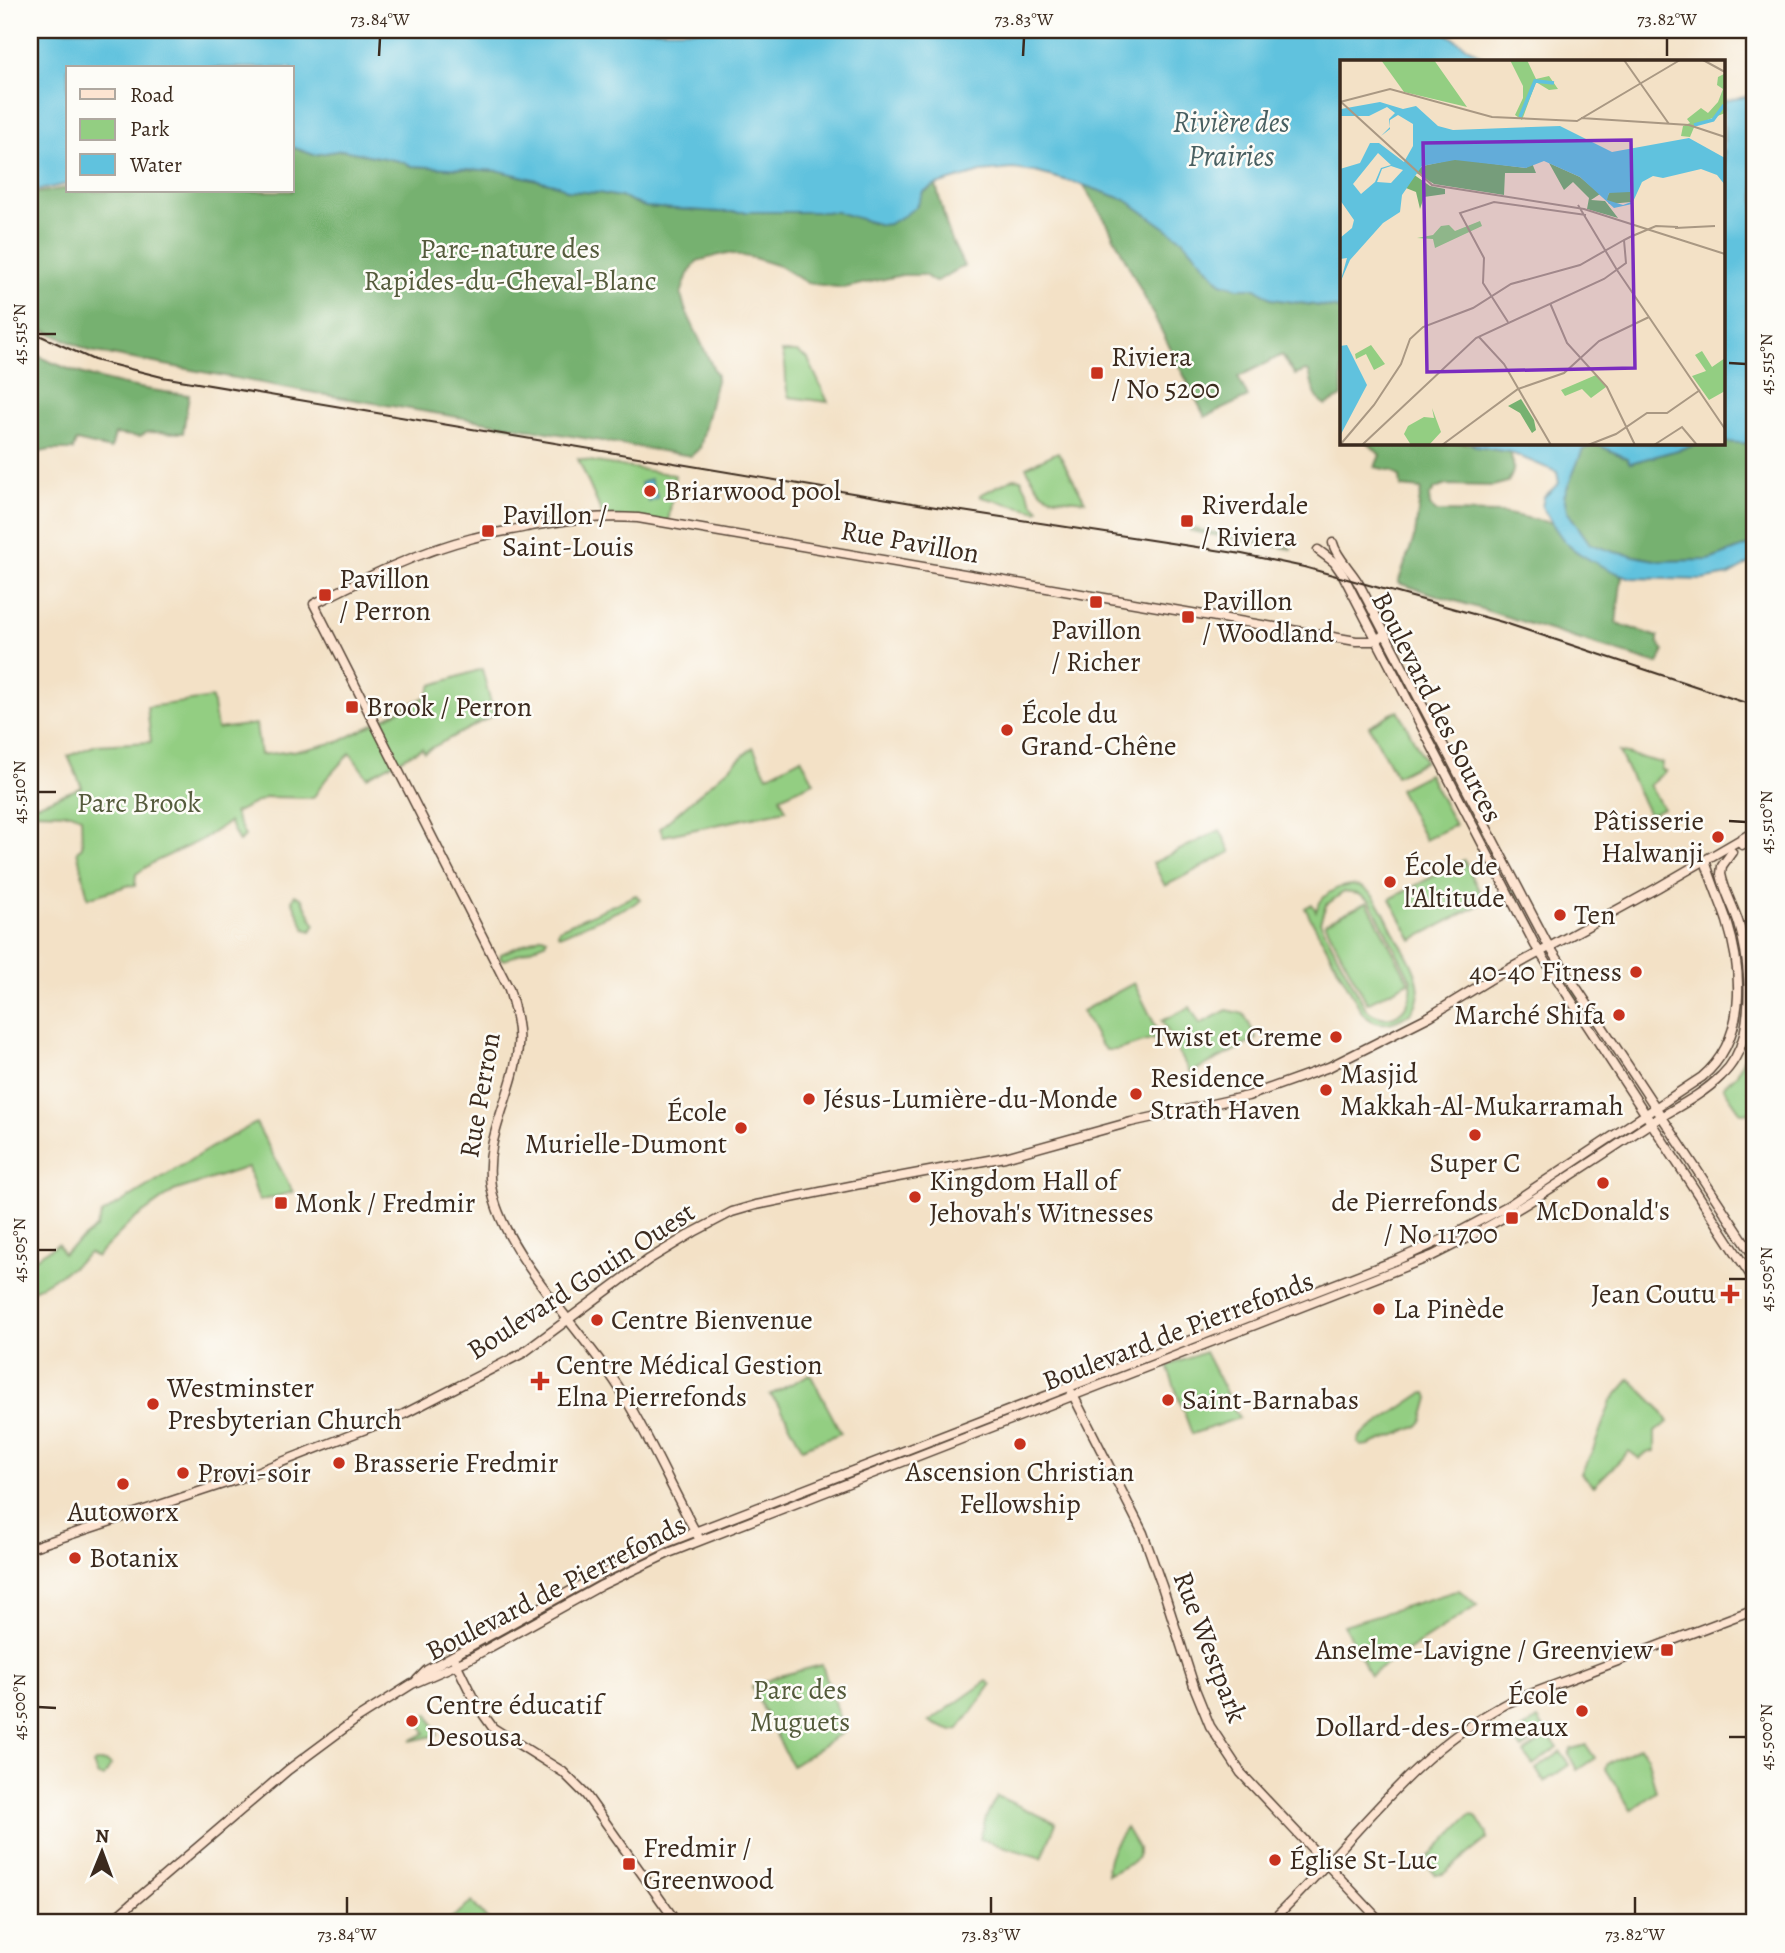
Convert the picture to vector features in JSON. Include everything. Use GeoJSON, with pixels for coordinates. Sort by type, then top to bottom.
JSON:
{"type":"FeatureCollection","features":[{"type":"Feature","properties":{"kind":"street","name":"Rue Pavillon"},"geometry":{"type":"LineString","coordinates":[[314,604],[371,575],[417,556],[473,538],[571,518],[603,516],[638,518],[1356,641],[1376,640]]}},
{"type":"Feature","properties":{"kind":"street","name":"Boulevard des Sources"},"geometry":{"type":"LineString","coordinates":[[1333,542],[1335,551],[1356,578],[1550,947],[1755,1258]]}},
{"type":"Feature","properties":{"kind":"street","name":"Boulevard des Sources"},"geometry":{"type":"LineString","coordinates":[[1318,550],[1338,567],[1540,953],[1755,1282]]}},
{"type":"Feature","properties":{"kind":"street","name":"Rue Perron"},"geometry":{"type":"LineString","coordinates":[[314,604],[509,989],[515,1013],[518,1046],[491,1151],[489,1170],[496,1206],[518,1250],[620,1390],[700,1540]]}},
{"type":"Feature","properties":{"kind":"street"},"geometry":{"type":"LineString","coordinates":[[1376,640],[1385,635]]}},
{"type":"Feature","properties":{"kind":"street","name":"Boulevard Gouin Ouest"},"geometry":{"type":"LineString","coordinates":[[30,1548],[244,1477],[368,1430],[501,1366],[533,1347],[648,1260],[732,1212],[848,1186],[998,1158],[1131,1122],[1259,1092],[1329,1067],[1430,1016],[1481,984],[1706,862],[1755,831]]}},
{"type":"Feature","properties":{"kind":"street","name":"Boulevard Gouin Ouest"},"geometry":{"type":"LineString","coordinates":[[1706,862],[1732,852],[1755,838]]}},
{"type":"Feature","properties":{"kind":"street","name":"Boulevard de Pierrefonds"},"geometry":{"type":"LineString","coordinates":[[454,1660],[614,1579],[700,1540],[1435,1243],[1509,1205],[1649,1119],[1662,1116],[1723,1075],[1736,1058],[1743,1040],[1748,999],[1744,951],[1739,925],[1721,874],[1722,866],[1732,852]]}},
{"type":"Feature","properties":{"kind":"street","name":"Boulevard de Pierrefonds"},"geometry":{"type":"LineString","coordinates":[[1649,1119],[1657,1108],[1697,1082],[1712,1068],[1726,1050],[1735,1026],[1737,988],[1731,939],[1706,862]]}},
{"type":"Feature","properties":{"kind":"street","name":"Boulevard de Pierrefonds"},"geometry":{"type":"LineString","coordinates":[[109,1923],[296,1763],[342,1729],[412,1684],[607,1572],[695,1531],[1071,1392]]}},
{"type":"Feature","properties":{"kind":"street","name":"Rue Westpark"},"geometry":{"type":"LineString","coordinates":[[1071,1392],[1144,1537],[1210,1726],[1241,1773],[1382,1923]]}},
{"type":"Feature","properties":{"kind":"street"},"geometry":{"type":"LineString","coordinates":[[1269,1923],[1373,1811],[1430,1756],[1486,1714],[1507,1703],[1755,1609]]}},
{"type":"Feature","properties":{"kind":"street"},"geometry":{"type":"LineString","coordinates":[[454,1660],[476,1704],[493,1728],[563,1772],[586,1795],[677,1923]]}},
{"type":"Feature","properties":{"kind":"green space","name":"Parc-nature des Rapides-du-Cheval-Blanc"},"geometry":{"type":"Polygon","coordinates":[[[294,148],[314,155],[342,150],[412,166],[500,171],[558,185],[568,191],[625,198],[645,207],[720,212],[837,212],[862,217],[872,223],[936,185],[949,235],[964,266],[935,282],[924,275],[902,275],[844,288],[807,283],[779,266],[727,253],[697,261],[688,274],[681,294],[685,309],[717,376],[700,448],[691,456],[326,395],[90,351],[30,324],[30,194],[66,188],[66,192],[294,192],[294,148]]]}},
{"type":"Feature","properties":{"kind":"green space"},"geometry":{"type":"Polygon","coordinates":[[[1083,185],[1126,200],[1173,232],[1238,288],[1256,288],[1272,299],[1340,309],[1340,398],[1326,405],[1318,399],[1309,372],[1295,375],[1282,355],[1238,377],[1248,397],[1205,417],[1107,223],[1083,185]]]}},
{"type":"Feature","properties":{"kind":"green space"},"geometry":{"type":"Polygon","coordinates":[[[30,352],[68,369],[107,381],[189,395],[183,433],[147,432],[140,437],[115,434],[111,449],[76,441],[73,450],[50,450],[30,454],[30,352]]]}},
{"type":"Feature","properties":{"kind":"green space"},"geometry":{"type":"Polygon","coordinates":[[[782,352],[797,352],[808,359],[828,402],[789,397],[782,352]]]}},
{"type":"Feature","properties":{"kind":"green space"},"geometry":{"type":"Polygon","coordinates":[[[1369,444],[1472,444],[1509,452],[1513,467],[1508,482],[1493,486],[1446,485],[1435,489],[1429,497],[1430,506],[1437,512],[1503,513],[1552,523],[1566,543],[1577,552],[1622,575],[1616,623],[1658,637],[1658,643],[1664,651],[1658,664],[1398,583],[1415,535],[1421,489],[1401,487],[1400,477],[1392,471],[1375,467],[1380,455],[1369,444]]]}},
{"type":"Feature","properties":{"kind":"green space"},"geometry":{"type":"Polygon","coordinates":[[[1699,444],[1755,444],[1755,543],[1709,560],[1660,561],[1614,552],[1590,544],[1567,511],[1564,496],[1583,449],[1598,445],[1627,458],[1630,463],[1699,444]]]}},
{"type":"Feature","properties":{"kind":"green space"},"geometry":{"type":"Polygon","coordinates":[[[1058,452],[1085,501],[1048,496],[1038,487],[1026,467],[1058,452]]]}},
{"type":"Feature","properties":{"kind":"green space"},"geometry":{"type":"Polygon","coordinates":[[[578,459],[675,475],[668,524],[603,516],[578,459]]]}},
{"type":"Feature","properties":{"kind":"green space"},"geometry":{"type":"Polygon","coordinates":[[[1014,478],[1021,479],[1039,509],[1037,511],[981,497],[980,495],[1014,478]]]}},
{"type":"Feature","properties":{"kind":"green space"},"geometry":{"type":"Polygon","coordinates":[[[1190,528],[1291,547],[1291,549],[1190,531],[1190,528]]]}},
{"type":"Feature","properties":{"kind":"green space","name":"Parc Brook"},"geometry":{"type":"Polygon","coordinates":[[[482,669],[494,715],[424,752],[422,748],[367,777],[350,753],[313,798],[267,797],[234,813],[245,836],[239,842],[229,822],[136,874],[135,886],[130,885],[88,898],[77,851],[82,847],[81,817],[71,813],[30,812],[30,804],[39,804],[82,787],[68,756],[96,745],[151,742],[147,707],[212,698],[217,729],[256,724],[260,755],[337,743],[427,696],[432,685],[482,669]]]}},
{"type":"Feature","properties":{"kind":"green space"},"geometry":{"type":"Polygon","coordinates":[[[1415,706],[1422,714],[1485,832],[1482,834],[1415,706]]]}},
{"type":"Feature","properties":{"kind":"green space"},"geometry":{"type":"Polygon","coordinates":[[[1398,710],[1425,761],[1396,776],[1369,726],[1398,710]]]}},
{"type":"Feature","properties":{"kind":"green space"},"geometry":{"type":"Polygon","coordinates":[[[753,747],[767,776],[801,758],[814,782],[780,797],[786,810],[663,836],[660,828],[753,747]]]}},
{"type":"Feature","properties":{"kind":"green space"},"geometry":{"type":"Polygon","coordinates":[[[1619,752],[1662,763],[1661,770],[1666,771],[1649,785],[1663,808],[1649,815],[1619,752]]]}},
{"type":"Feature","properties":{"kind":"green space"},"geometry":{"type":"Polygon","coordinates":[[[1428,774],[1455,825],[1425,840],[1399,789],[1428,774]]]}},
{"type":"Feature","properties":{"kind":"green space"},"geometry":{"type":"Polygon","coordinates":[[[1220,830],[1231,852],[1165,886],[1153,863],[1220,830]]]}},
{"type":"Feature","properties":{"kind":"green space"},"geometry":{"type":"Polygon","coordinates":[[[1487,835],[1526,909],[1516,899],[1484,836],[1487,835]]]}},
{"type":"Feature","properties":{"kind":"green space"},"geometry":{"type":"Polygon","coordinates":[[[1464,860],[1485,902],[1412,940],[1390,899],[1464,860]]]}},
{"type":"Feature","properties":{"kind":"green space"},"geometry":{"type":"Polygon","coordinates":[[[1345,886],[1361,887],[1375,898],[1417,978],[1417,1002],[1410,1012],[1398,1020],[1379,1023],[1363,1014],[1305,908],[1312,904],[1316,911],[1325,896],[1345,886]],[[1344,892],[1326,905],[1320,922],[1366,1009],[1375,1015],[1392,1017],[1405,1007],[1409,1000],[1411,980],[1370,901],[1358,894],[1344,892]]]}},
{"type":"Feature","properties":{"kind":"green space"},"geometry":{"type":"Polygon","coordinates":[[[295,895],[302,899],[315,925],[311,931],[305,929],[292,900],[295,895]]]}},
{"type":"Feature","properties":{"kind":"green space"},"geometry":{"type":"Polygon","coordinates":[[[636,895],[640,899],[634,904],[562,935],[558,934],[559,929],[636,895]]]}},
{"type":"Feature","properties":{"kind":"green space"},"geometry":{"type":"Polygon","coordinates":[[[1367,902],[1409,982],[1367,1003],[1325,923],[1367,902]]]}},
{"type":"Feature","properties":{"kind":"green space"},"geometry":{"type":"Polygon","coordinates":[[[542,936],[547,938],[545,943],[504,960],[500,958],[501,954],[542,936]]]}},
{"type":"Feature","properties":{"kind":"green space"},"geometry":{"type":"Polygon","coordinates":[[[1562,977],[1570,985],[1613,1050],[1590,1022],[1562,977]]]}},
{"type":"Feature","properties":{"kind":"green space"},"geometry":{"type":"Polygon","coordinates":[[[1134,983],[1161,1037],[1117,1050],[1106,1050],[1082,1011],[1134,983]]]}},
{"type":"Feature","properties":{"kind":"green space"},"geometry":{"type":"Polygon","coordinates":[[[1190,1007],[1200,1024],[1227,1010],[1244,1014],[1257,1039],[1190,1073],[1162,1021],[1190,1007]]]}},
{"type":"Feature","properties":{"kind":"green space"},"geometry":{"type":"Polygon","coordinates":[[[1752,1039],[1755,1039],[1755,1112],[1741,1113],[1723,1087],[1737,1074],[1752,1039]]]}},
{"type":"Feature","properties":{"kind":"green space"},"geometry":{"type":"Polygon","coordinates":[[[256,1123],[293,1192],[259,1201],[248,1167],[174,1191],[132,1221],[96,1257],[89,1253],[71,1268],[30,1292],[30,1261],[58,1244],[63,1254],[96,1228],[102,1214],[256,1123]]]}},
{"type":"Feature","properties":{"kind":"green space"},"geometry":{"type":"Polygon","coordinates":[[[1205,1352],[1239,1418],[1192,1434],[1167,1366],[1205,1352]]]}},
{"type":"Feature","properties":{"kind":"green space"},"geometry":{"type":"Polygon","coordinates":[[[810,1374],[841,1433],[802,1448],[780,1406],[770,1395],[810,1374]]]}},
{"type":"Feature","properties":{"kind":"green space"},"geometry":{"type":"Polygon","coordinates":[[[1630,1379],[1659,1408],[1668,1422],[1655,1432],[1655,1451],[1640,1459],[1629,1451],[1594,1486],[1581,1473],[1593,1450],[1611,1401],[1630,1379]]]}},
{"type":"Feature","properties":{"kind":"green space"},"geometry":{"type":"Polygon","coordinates":[[[1423,1393],[1427,1393],[1429,1398],[1423,1420],[1417,1427],[1361,1446],[1358,1442],[1361,1435],[1423,1393]]]}},
{"type":"Feature","properties":{"kind":"green space"},"geometry":{"type":"Polygon","coordinates":[[[923,1448],[904,1457],[724,1527],[742,1517],[923,1448]]]}},
{"type":"Feature","properties":{"kind":"green space"},"geometry":{"type":"Polygon","coordinates":[[[670,1545],[481,1647],[549,1605],[670,1545]]]}},
{"type":"Feature","properties":{"kind":"green space"},"geometry":{"type":"Polygon","coordinates":[[[1459,1590],[1478,1605],[1370,1675],[1344,1625],[1459,1590]]]}},
{"type":"Feature","properties":{"kind":"green space","name":"Parc des Muguets"},"geometry":{"type":"Polygon","coordinates":[[[822,1665],[844,1732],[792,1766],[752,1687],[779,1676],[822,1665]]]}},
{"type":"Feature","properties":{"kind":"green space"},"geometry":{"type":"Polygon","coordinates":[[[987,1681],[991,1685],[959,1729],[952,1731],[929,1722],[987,1681]]]}},
{"type":"Feature","properties":{"kind":"green space"},"geometry":{"type":"Polygon","coordinates":[[[428,1714],[438,1735],[410,1741],[425,1733],[419,1719],[428,1714]]]}},
{"type":"Feature","properties":{"kind":"green space"},"geometry":{"type":"Polygon","coordinates":[[[1538,1719],[1546,1732],[1522,1749],[1513,1736],[1538,1719]]]}},
{"type":"Feature","properties":{"kind":"green space"},"geometry":{"type":"Polygon","coordinates":[[[1549,1736],[1558,1748],[1533,1765],[1524,1753],[1549,1736]]]}},
{"type":"Feature","properties":{"kind":"green space"},"geometry":{"type":"Polygon","coordinates":[[[1586,1745],[1595,1758],[1577,1770],[1569,1755],[1571,1749],[1586,1745]]]}},
{"type":"Feature","properties":{"kind":"green space"},"geometry":{"type":"Polygon","coordinates":[[[1639,1747],[1647,1756],[1656,1792],[1631,1810],[1606,1769],[1607,1765],[1639,1747]]]}},
{"type":"Feature","properties":{"kind":"green space"},"geometry":{"type":"Polygon","coordinates":[[[1561,1752],[1569,1765],[1544,1782],[1536,1769],[1561,1752]]]}},
{"type":"Feature","properties":{"kind":"green space"},"geometry":{"type":"Polygon","coordinates":[[[95,1762],[111,1765],[104,1777],[98,1776],[93,1765],[95,1762]]]}},
{"type":"Feature","properties":{"kind":"green space"},"geometry":{"type":"Polygon","coordinates":[[[997,1796],[1056,1823],[1042,1858],[980,1839],[986,1817],[997,1796]]]}},
{"type":"Feature","properties":{"kind":"green space"},"geometry":{"type":"Polygon","coordinates":[[[1470,1815],[1476,1816],[1487,1834],[1487,1839],[1443,1874],[1436,1875],[1427,1865],[1428,1858],[1470,1815]]]}},
{"type":"Feature","properties":{"kind":"green space"},"geometry":{"type":"Polygon","coordinates":[[[1126,1828],[1138,1848],[1138,1857],[1108,1875],[1110,1855],[1126,1828]]]}},
{"type":"Feature","properties":{"kind":"green space"},"geometry":{"type":"Polygon","coordinates":[[[472,1902],[490,1923],[445,1923],[472,1902]]]}},
{"type":"Feature","properties":{"kind":"water","name":"Rivière des Prairies"},"geometry":{"type":"Polygon","coordinates":[[[30,30],[1441,30],[1487,60],[1340,60],[1340,309],[1272,299],[1256,288],[1238,288],[1221,283],[1184,241],[1126,200],[1035,172],[1013,169],[981,172],[936,185],[923,192],[917,206],[905,215],[889,224],[881,225],[837,212],[720,212],[645,207],[625,198],[568,191],[558,185],[500,171],[412,166],[342,150],[314,155],[294,148],[294,66],[66,66],[66,184],[30,192],[30,30]]]}},
{"type":"Feature","properties":{"kind":"water"},"geometry":{"type":"Polygon","coordinates":[[[1755,95],[1755,444],[1726,442],[1726,101],[1755,95]]]}},
{"type":"Feature","properties":{"kind":"water"},"geometry":{"type":"Polygon","coordinates":[[[1472,444],[1699,444],[1630,463],[1627,458],[1598,445],[1583,449],[1564,496],[1567,511],[1590,544],[1614,552],[1660,561],[1709,560],[1755,543],[1755,560],[1729,575],[1702,580],[1632,578],[1616,573],[1589,560],[1567,544],[1542,507],[1544,497],[1559,483],[1557,472],[1509,452],[1472,444]]]}},
{"type":"Feature","properties":{"kind":"water","name":"Briarwood pool"},"geometry":{"type":"Polygon","coordinates":[[[650,479],[658,498],[649,502],[641,483],[650,479]]]}},
{"type":"Feature","properties":{"kind":"tram line"},"geometry":{"type":"LineString","coordinates":[[30,331],[94,360],[162,377],[936,507],[1242,554],[1304,567],[1502,622],[1755,706]]}},
{"type":"Feature","properties":{"kind":"place","name":"Riviera / No 5200"},"geometry":{"type":"Point","coordinates":[1097,373]}},
{"type":"Feature","properties":{"kind":"place","name":"Briarwood pool"},"geometry":{"type":"Point","coordinates":[650,491]}},
{"type":"Feature","properties":{"kind":"place","name":"Riverdale / Riviera"},"geometry":{"type":"Point","coordinates":[1187,521]}},
{"type":"Feature","properties":{"kind":"place","name":"Pavillon / Saint-Louis"},"geometry":{"type":"Point","coordinates":[488,531]}},
{"type":"Feature","properties":{"kind":"place","name":"Pavillon / Perron"},"geometry":{"type":"Point","coordinates":[325,595]}},
{"type":"Feature","properties":{"kind":"place","name":"Pavillon / Richer"},"geometry":{"type":"Point","coordinates":[1096,602]}},
{"type":"Feature","properties":{"kind":"place","name":"Pavillon / Woodland"},"geometry":{"type":"Point","coordinates":[1188,617]}},
{"type":"Feature","properties":{"kind":"place","name":"Brook / Perron"},"geometry":{"type":"Point","coordinates":[352,707]}},
{"type":"Feature","properties":{"kind":"place","name":"École du Grand-Chêne"},"geometry":{"type":"Point","coordinates":[1007,730]}},
{"type":"Feature","properties":{"kind":"place","name":"Pâtisserie Halwanji"},"geometry":{"type":"Point","coordinates":[1718,837]}},
{"type":"Feature","properties":{"kind":"place","name":"École de l'Altitude"},"geometry":{"type":"Point","coordinates":[1390,882]}},
{"type":"Feature","properties":{"kind":"place","name":"Ten"},"geometry":{"type":"Point","coordinates":[1560,915]}},
{"type":"Feature","properties":{"kind":"place","name":"40-40 Fitness"},"geometry":{"type":"Point","coordinates":[1636,972]}},
{"type":"Feature","properties":{"kind":"place","name":"Marché Shifa"},"geometry":{"type":"Point","coordinates":[1619,1015]}},
{"type":"Feature","properties":{"kind":"place","name":"Twist et Creme"},"geometry":{"type":"Point","coordinates":[1336,1037]}},
{"type":"Feature","properties":{"kind":"place","name":"Masjid Makkah-Al-Mukarramah"},"geometry":{"type":"Point","coordinates":[1326,1090]}},
{"type":"Feature","properties":{"kind":"place","name":"Residence Strath Haven"},"geometry":{"type":"Point","coordinates":[1136,1094]}},
{"type":"Feature","properties":{"kind":"place","name":"Jésus-Lumière-du-Monde"},"geometry":{"type":"Point","coordinates":[809,1099]}},
{"type":"Feature","properties":{"kind":"place","name":"École Murielle-Dumont"},"geometry":{"type":"Point","coordinates":[741,1128]}},
{"type":"Feature","properties":{"kind":"place","name":"Super C"},"geometry":{"type":"Point","coordinates":[1475,1135]}},
{"type":"Feature","properties":{"kind":"place","name":"McDonald's"},"geometry":{"type":"Point","coordinates":[1603,1183]}},
{"type":"Feature","properties":{"kind":"place","name":"Kingdom Hall of Jehovah's Witnesses"},"geometry":{"type":"Point","coordinates":[915,1197]}},
{"type":"Feature","properties":{"kind":"place","name":"Monk / Fredmir"},"geometry":{"type":"Point","coordinates":[281,1203]}},
{"type":"Feature","properties":{"kind":"place","name":"de Pierrefonds / No 11700"},"geometry":{"type":"Point","coordinates":[1512,1218]}},
{"type":"Feature","properties":{"kind":"place","name":"Jean Coutu"},"geometry":{"type":"Point","coordinates":[1730,1294]}},
{"type":"Feature","properties":{"kind":"place","name":"La Pinède"},"geometry":{"type":"Point","coordinates":[1379,1309]}},
{"type":"Feature","properties":{"kind":"place","name":"Centre Bienvenue"},"geometry":{"type":"Point","coordinates":[597,1320]}},
{"type":"Feature","properties":{"kind":"place","name":"Centre Médical Gestion Elna Pierrefonds"},"geometry":{"type":"Point","coordinates":[540,1381]}},
{"type":"Feature","properties":{"kind":"place","name":"Saint-Barnabas"},"geometry":{"type":"Point","coordinates":[1168,1400]}},
{"type":"Feature","properties":{"kind":"place","name":"Westminster Presbyterian Church"},"geometry":{"type":"Point","coordinates":[153,1404]}},
{"type":"Feature","properties":{"kind":"place","name":"Ascension Christian Fellowship"},"geometry":{"type":"Point","coordinates":[1020,1444]}},
{"type":"Feature","properties":{"kind":"place","name":"Brasserie Fredmir"},"geometry":{"type":"Point","coordinates":[339,1463]}},
{"type":"Feature","properties":{"kind":"place","name":"Provi-soir"},"geometry":{"type":"Point","coordinates":[183,1473]}},
{"type":"Feature","properties":{"kind":"place","name":"Autoworx"},"geometry":{"type":"Point","coordinates":[123,1484]}},
{"type":"Feature","properties":{"kind":"place","name":"Botanix"},"geometry":{"type":"Point","coordinates":[75,1558]}},
{"type":"Feature","properties":{"kind":"place","name":"Anselme-Lavigne / Greenview"},"geometry":{"type":"Point","coordinates":[1667,1650]}},
{"type":"Feature","properties":{"kind":"place","name":"École Dollard-des-Ormeaux"},"geometry":{"type":"Point","coordinates":[1582,1711]}},
{"type":"Feature","properties":{"kind":"place","name":"Centre éducatif Desousa"},"geometry":{"type":"Point","coordinates":[412,1721]}},
{"type":"Feature","properties":{"kind":"place","name":"Église St-Luc"},"geometry":{"type":"Point","coordinates":[1275,1860]}},
{"type":"Feature","properties":{"kind":"place","name":"Fredmir / Greenwood"},"geometry":{"type":"Point","coordinates":[629,1864]}}]}
